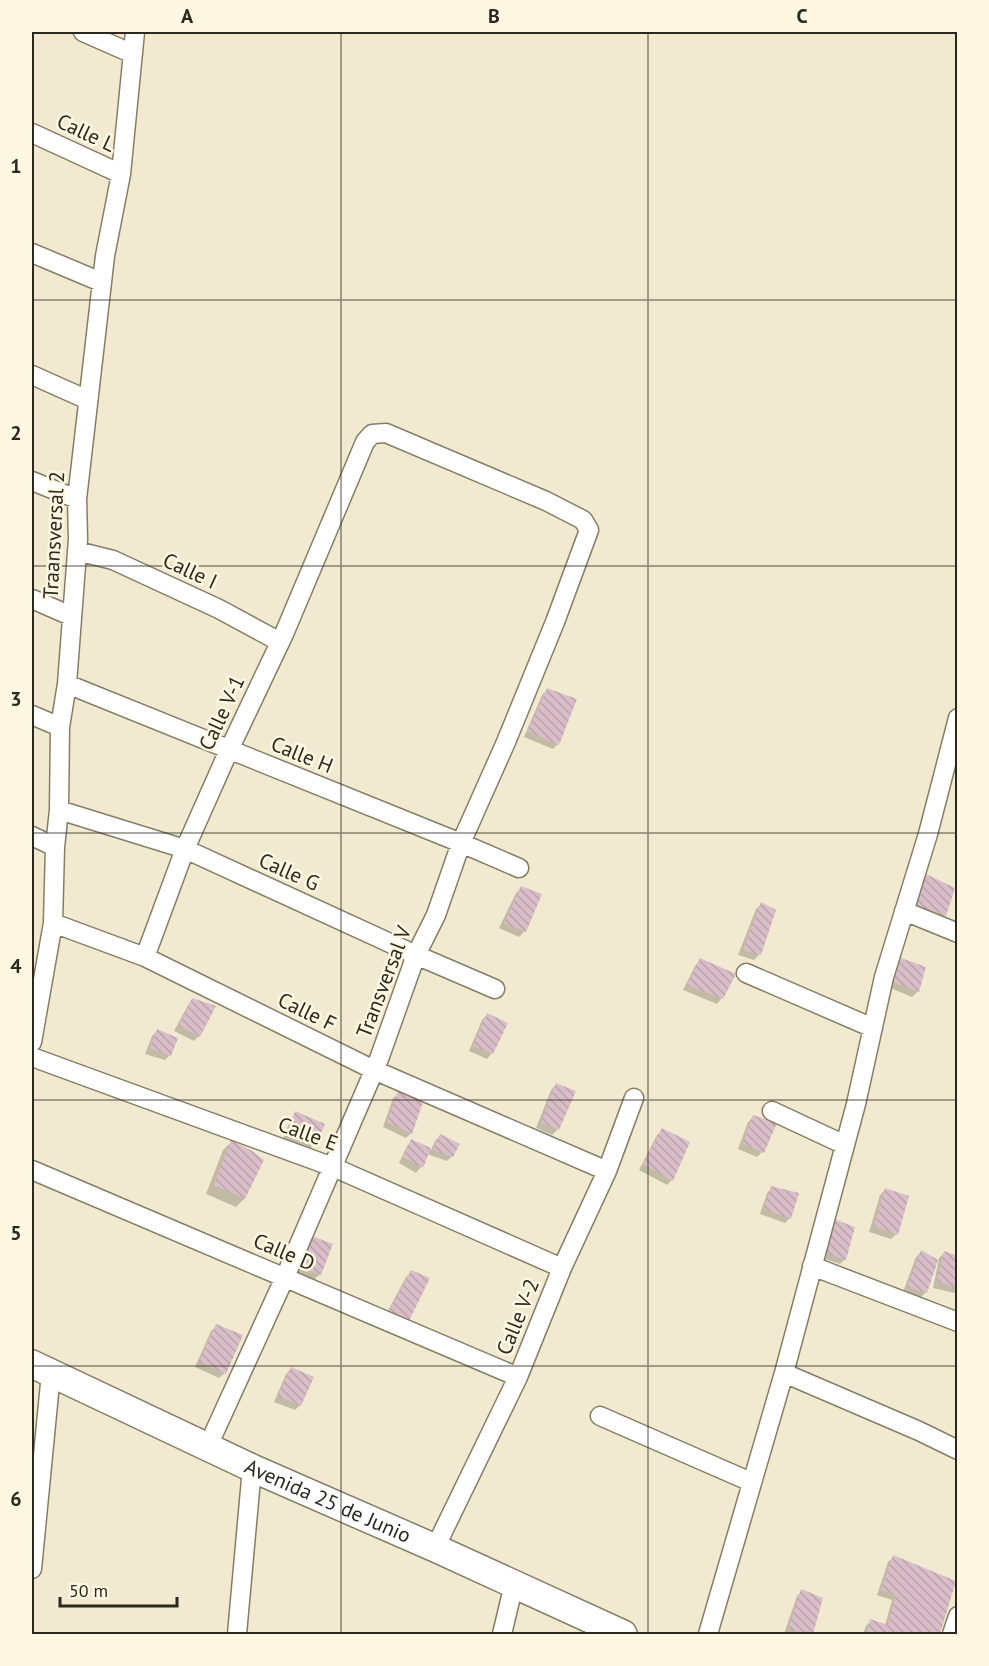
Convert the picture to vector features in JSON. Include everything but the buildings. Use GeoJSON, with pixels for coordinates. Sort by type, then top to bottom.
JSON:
{"type":"FeatureCollection","features":[{"type":"Feature","properties":{"kind":"highway","name":"Avenida 25 de Junio"},"geometry":{"type":"LineString","coordinates":[[41,1369],[623,1635]]}},
{"type":"Feature","properties":{"kind":"street"},"geometry":{"type":"LineString","coordinates":[[83,32],[133,54]]}},
{"type":"Feature","properties":{"kind":"street","name":"Traansversal 2"},"geometry":{"type":"LineString","coordinates":[[32,1042],[40,949],[53,923],[55,847],[59,810],[60,727],[67,684],[77,551],[76,499],[101,282],[121,174],[135,32]]}},
{"type":"Feature","properties":{"kind":"street","name":"Calle L"},"geometry":{"type":"LineString","coordinates":[[32,133],[121,174]]}},
{"type":"Feature","properties":{"kind":"street"},"geometry":{"type":"LineString","coordinates":[[32,253],[101,282]]}},
{"type":"Feature","properties":{"kind":"street"},"geometry":{"type":"LineString","coordinates":[[32,375],[88,400]]}},
{"type":"Feature","properties":{"kind":"street","name":"Calle V-1"},"geometry":{"type":"LineString","coordinates":[[145,957],[185,849],[280,642],[365,442],[372,434],[386,433],[546,501],[583,520],[589,530]]}},
{"type":"Feature","properties":{"kind":"street"},"geometry":{"type":"LineString","coordinates":[[32,481],[76,499]]}},
{"type":"Feature","properties":{"kind":"street","name":"Transversal V"},"geometry":{"type":"LineString","coordinates":[[208,1446],[285,1277],[374,1070],[416,955],[436,915],[461,843],[534,675],[589,530]]}},
{"type":"Feature","properties":{"kind":"street","name":"Calle I"},"geometry":{"type":"LineString","coordinates":[[77,551],[113,560],[219,609],[280,642]]}},
{"type":"Feature","properties":{"kind":"street"},"geometry":{"type":"LineString","coordinates":[[32,599],[71,616]]}},
{"type":"Feature","properties":{"kind":"street","name":"Calle H"},"geometry":{"type":"LineString","coordinates":[[67,684],[519,868]]}},
{"type":"Feature","properties":{"kind":"street"},"geometry":{"type":"LineString","coordinates":[[32,715],[60,727]]}},
{"type":"Feature","properties":{"kind":"street"},"geometry":{"type":"LineString","coordinates":[[708,1635],[784,1373],[845,1144],[884,977],[928,834],[957,718]]}},
{"type":"Feature","properties":{"kind":"street","name":"Calle G"},"geometry":{"type":"LineString","coordinates":[[59,810],[185,849],[495,989]]}},
{"type":"Feature","properties":{"kind":"street"},"geometry":{"type":"LineString","coordinates":[[32,836],[55,847]]}},
{"type":"Feature","properties":{"kind":"street"},"geometry":{"type":"LineString","coordinates":[[904,911],[957,933]]}},
{"type":"Feature","properties":{"kind":"street","name":"Calle F"},"geometry":{"type":"LineString","coordinates":[[53,923],[145,957],[374,1070],[607,1171]]}},
{"type":"Feature","properties":{"kind":"street"},"geometry":{"type":"LineString","coordinates":[[746,973],[873,1029]]}},
{"type":"Feature","properties":{"kind":"street","name":"Calle E"},"geometry":{"type":"LineString","coordinates":[[32,1057],[333,1167],[562,1268]]}},
{"type":"Feature","properties":{"kind":"street","name":"Calle V-2"},"geometry":{"type":"LineString","coordinates":[[435,1548],[518,1377],[562,1268],[607,1171],[634,1098]]}},
{"type":"Feature","properties":{"kind":"street"},"geometry":{"type":"LineString","coordinates":[[772,1111],[845,1144]]}},
{"type":"Feature","properties":{"kind":"street","name":"Calle D"},"geometry":{"type":"LineString","coordinates":[[32,1170],[518,1377]]}},
{"type":"Feature","properties":{"kind":"street"},"geometry":{"type":"LineString","coordinates":[[812,1266],[957,1322]]}},
{"type":"Feature","properties":{"kind":"street"},"geometry":{"type":"LineString","coordinates":[[32,1569],[41,1369]]}},
{"type":"Feature","properties":{"kind":"street"},"geometry":{"type":"LineString","coordinates":[[784,1373],[919,1431],[957,1450]]}},
{"type":"Feature","properties":{"kind":"street"},"geometry":{"type":"LineString","coordinates":[[600,1416],[751,1482]]}},
{"type":"Feature","properties":{"kind":"street"},"geometry":{"type":"LineString","coordinates":[[237,1635],[252,1467]]}},
{"type":"Feature","properties":{"kind":"street"},"geometry":{"type":"LineString","coordinates":[[502,1635],[514,1584]]}},
{"type":"Feature","properties":{"kind":"street"},"geometry":{"type":"LineString","coordinates":[[952,1635],[957,1616]]}}]}
